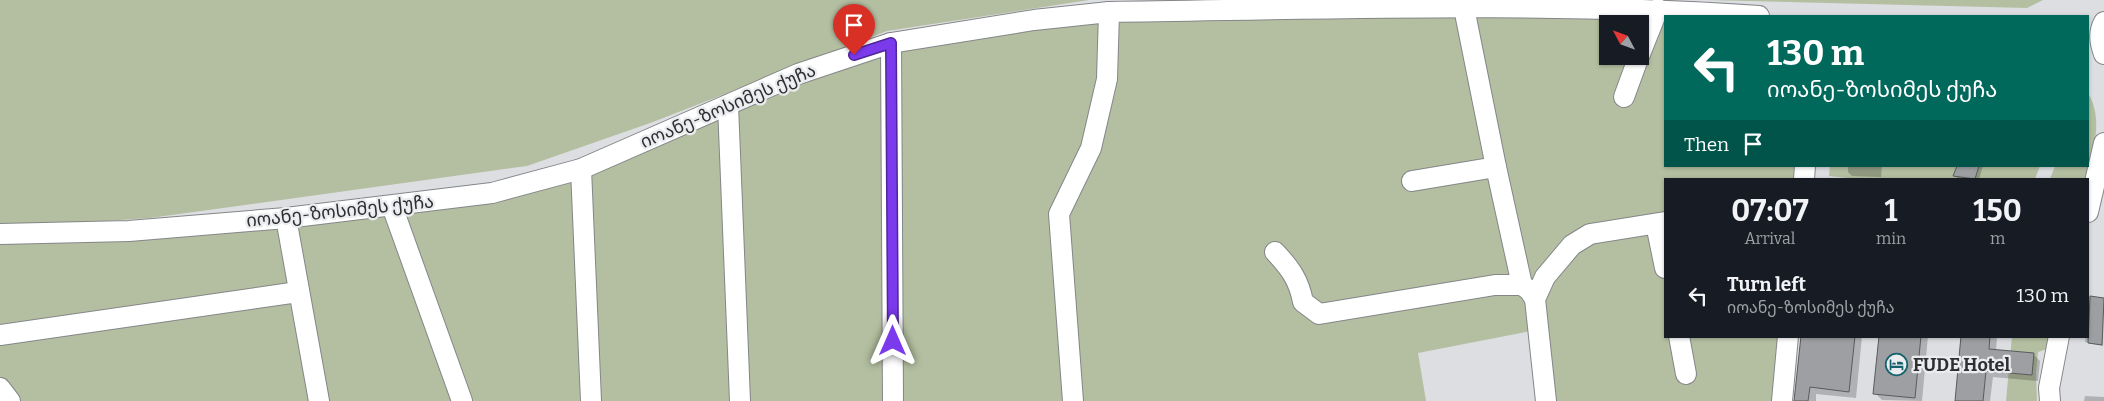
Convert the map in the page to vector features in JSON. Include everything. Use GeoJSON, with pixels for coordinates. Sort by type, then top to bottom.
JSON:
{"type":"FeatureCollection","features":[{"type":"Feature","properties":{"kind":"street","name":"იოანე-ზოსიმეს ქუჩა"},"geometry":{"type":"LineString","coordinates":[[0,234],[129,231],[286,218],[492,193],[582,168],[798,74],[891,43],[1034,20],[1109,12],[1566,7],[1658,9],[1745,15]]}},
{"type":"Feature","properties":{"kind":"street"},"geometry":{"type":"LineString","coordinates":[[1464,8],[1496,167],[1529,292],[1546,401]]}},
{"type":"Feature","properties":{"kind":"street"},"geometry":{"type":"LineString","coordinates":[[1649,32],[1658,9]]}},
{"type":"Feature","properties":{"kind":"street"},"geometry":{"type":"LineString","coordinates":[[1073,401],[1058,214],[1091,148],[1107,78],[1109,12]]}},
{"type":"Feature","properties":{"kind":"street"},"geometry":{"type":"LineString","coordinates":[[2089,23],[2104,16]]}},
{"type":"Feature","properties":{"kind":"street"},"geometry":{"type":"LineString","coordinates":[[2104,22],[2100,34],[2104,54]]}},
{"type":"Feature","properties":{"kind":"street"},"geometry":{"type":"LineString","coordinates":[[891,43],[893,401]]}},
{"type":"Feature","properties":{"kind":"street"},"geometry":{"type":"LineString","coordinates":[[2089,47],[2104,54]]}},
{"type":"Feature","properties":{"kind":"street"},"geometry":{"type":"LineString","coordinates":[[1624,97],[1636,65]]}},
{"type":"Feature","properties":{"kind":"street"},"geometry":{"type":"LineString","coordinates":[[728,105],[740,401]]}},
{"type":"Feature","properties":{"kind":"street"},"geometry":{"type":"LineString","coordinates":[[2089,208],[2104,143]]}},
{"type":"Feature","properties":{"kind":"street"},"geometry":{"type":"LineString","coordinates":[[1412,181],[1496,167]]}},
{"type":"Feature","properties":{"kind":"street"},"geometry":{"type":"LineString","coordinates":[[582,168],[590,401]]}},
{"type":"Feature","properties":{"kind":"street"},"geometry":{"type":"LineString","coordinates":[[392,206],[462,401]]}},
{"type":"Feature","properties":{"kind":"street"},"geometry":{"type":"LineString","coordinates":[[286,218],[319,401]]}},
{"type":"Feature","properties":{"kind":"street"},"geometry":{"type":"LineString","coordinates":[[1529,292],[1545,277],[1572,244],[1590,234],[1660,223],[1664,259]]}},
{"type":"Feature","properties":{"kind":"street"},"geometry":{"type":"LineString","coordinates":[[1275,252],[1290,267],[1300,283],[1303,302],[1319,314],[1495,285],[1529,292]]}},
{"type":"Feature","properties":{"kind":"street"},"geometry":{"type":"LineString","coordinates":[[0,335],[298,292]]}},
{"type":"Feature","properties":{"kind":"street"},"geometry":{"type":"LineString","coordinates":[[1679,338],[1686,374]]}},
{"type":"Feature","properties":{"kind":"street"},"geometry":{"type":"LineString","coordinates":[[1782,401],[1788,338]]}},
{"type":"Feature","properties":{"kind":"street"},"geometry":{"type":"LineString","coordinates":[[2050,401],[2049,388],[2059,338]]}},
{"type":"Feature","properties":{"kind":"street"},"geometry":{"type":"LineString","coordinates":[[0,388],[10,401]]}},
{"type":"Feature","properties":{"kind":"green space"},"geometry":{"type":"Polygon","coordinates":[[[0,0],[1089,0],[887,31],[653,122],[527,166],[150,218],[0,228],[0,0]]]}},
{"type":"Feature","properties":{"kind":"green space"},"geometry":{"type":"Polygon","coordinates":[[[1706,0],[2043,0],[2027,8],[1706,0]]]}},
{"type":"Feature","properties":{"kind":"green space"},"geometry":{"type":"Polygon","coordinates":[[[1109,12],[1107,79],[1059,214],[1073,401],[10,401],[0,388],[0,234],[492,193],[891,43],[1109,12]]]}},
{"type":"Feature","properties":{"kind":"green space"},"geometry":{"type":"Polygon","coordinates":[[[1540,14],[1599,16],[1599,65],[1649,65],[1649,18],[1664,19],[1664,167],[1809,167],[1808,178],[1664,178],[1664,338],[1791,338],[1784,401],[1555,401],[1546,328],[1418,353],[1426,401],[1078,401],[1065,220],[1117,27],[1124,17],[1540,14]]]}},
{"type":"Feature","properties":{"kind":"green space"},"geometry":{"type":"Polygon","coordinates":[[[2089,95],[2095,113],[2096,135],[2087,178],[2050,178],[2055,167],[2089,167],[2089,95]]]}},
{"type":"Feature","properties":{"kind":"green space"},"geometry":{"type":"Polygon","coordinates":[[[1830,167],[2040,167],[2035,178],[1848,178],[1829,176],[1830,167]]]}},
{"type":"Feature","properties":{"kind":"green space"},"geometry":{"type":"Polygon","coordinates":[[[2012,338],[2050,338],[2047,349],[2038,352],[2036,373],[2037,401],[2006,401],[2012,338]]]}},
{"type":"Feature","properties":{"kind":"building"},"geometry":{"type":"Polygon","coordinates":[[[1957,167],[1979,167],[1975,178],[1953,176],[1957,167]]]}},
{"type":"Feature","properties":{"kind":"building"},"geometry":{"type":"Polygon","coordinates":[[[2090,296],[2104,298],[2102,345],[2088,343],[2090,296]]]}},
{"type":"Feature","properties":{"kind":"building"},"geometry":{"type":"Polygon","coordinates":[[[1801,338],[1855,338],[1849,392],[1810,387],[1808,401],[1794,401],[1801,338]]]}},
{"type":"Feature","properties":{"kind":"building","name":"FUDE Hotel"},"geometry":{"type":"Polygon","coordinates":[[[1879,338],[1921,338],[1915,398],[1873,394],[1879,338]]]}},
{"type":"Feature","properties":{"kind":"building","name":"FUDE Hotel"},"geometry":{"type":"Polygon","coordinates":[[[1961,338],[1990,338],[1989,349],[2034,353],[2032,375],[1986,371],[1983,401],[1955,401],[1961,338]]]}},
{"type":"Feature","properties":{"kind":"place","name":"FUDE Hotel"},"geometry":{"type":"Point","coordinates":[1897,365]}},
{"type":"Feature","properties":{"kind":"route"},"geometry":{"type":"LineString","coordinates":[[854,55],[891,43],[893,341]]}}]}
